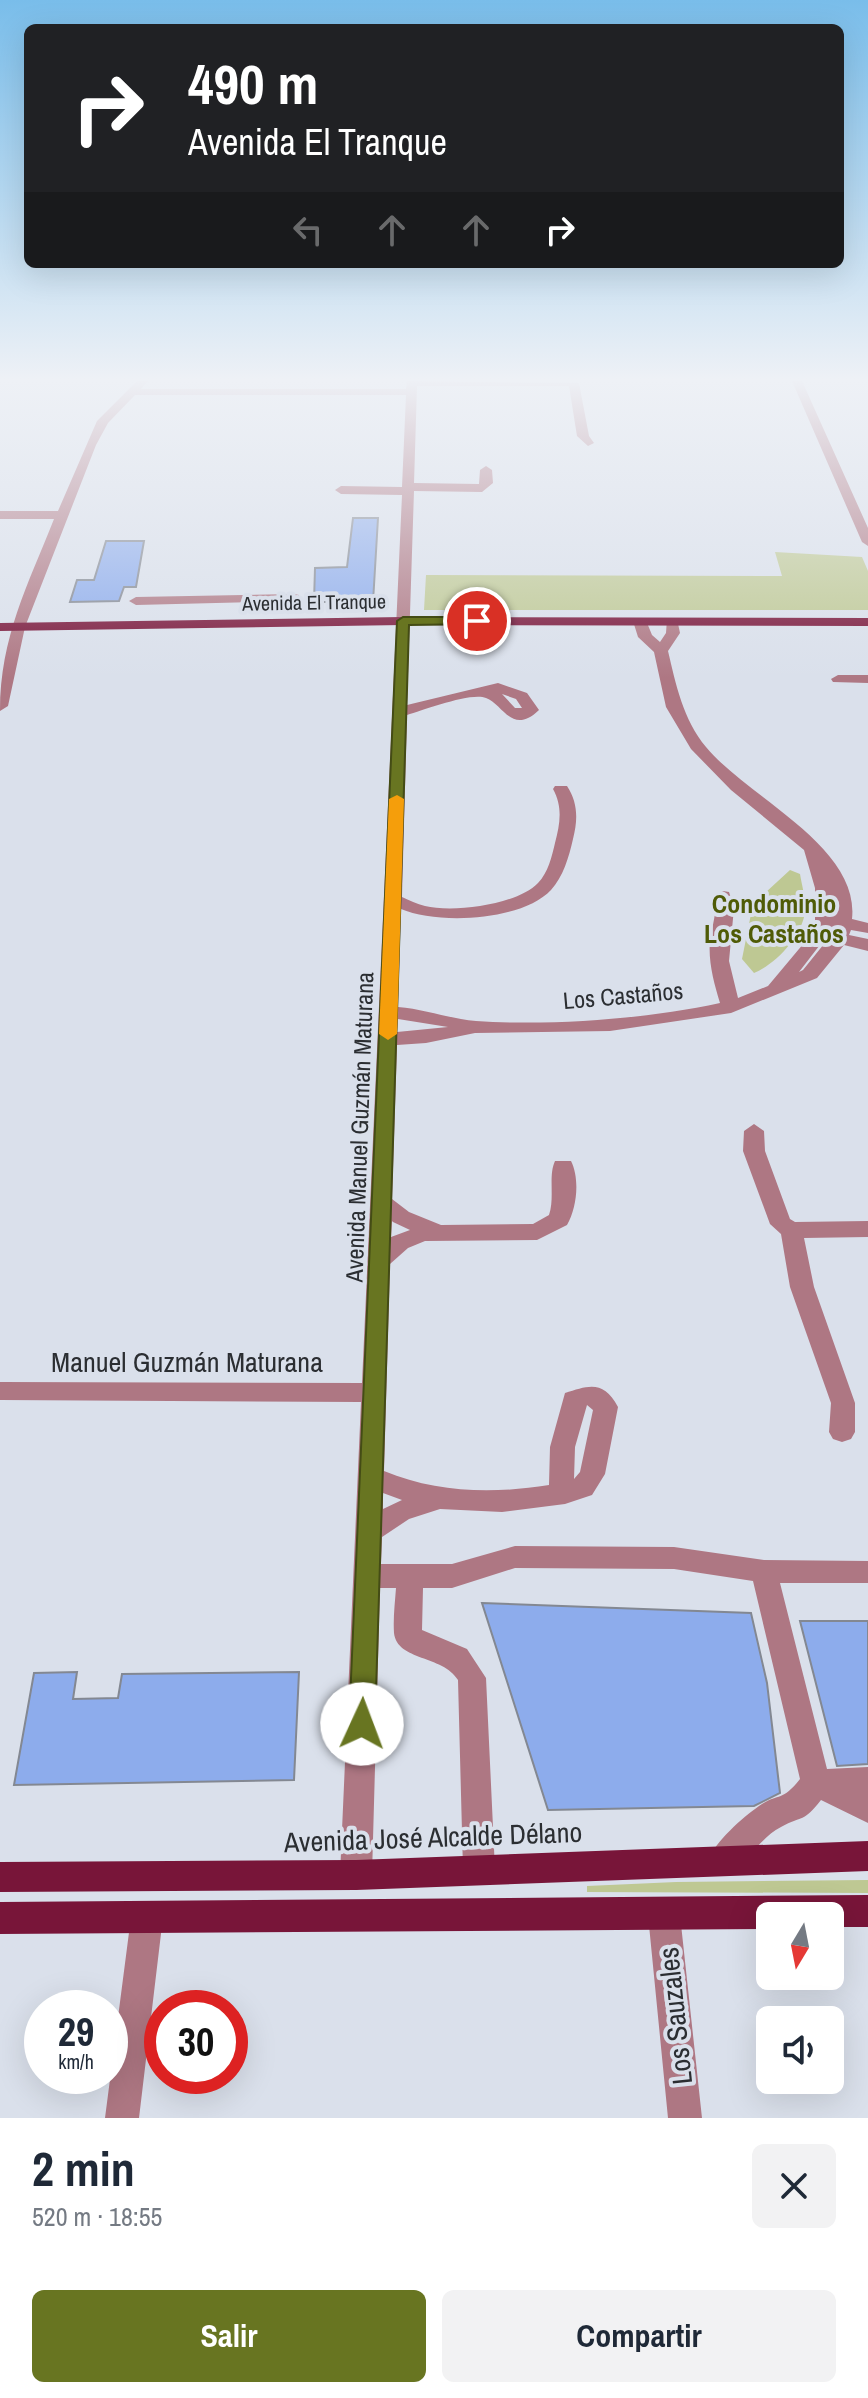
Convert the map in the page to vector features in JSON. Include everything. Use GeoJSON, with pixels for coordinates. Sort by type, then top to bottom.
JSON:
{"type":"FeatureCollection","features":[{"type":"Feature","properties":{"kind":"main road","name":"Avenida El Tranque"},"geometry":{"type":"LineString","coordinates":[[0,627],[403,621],[868,622]]}},
{"type":"Feature","properties":{"kind":"main road","name":"Avenida José Alcalde Délano"},"geometry":{"type":"LineString","coordinates":[[0,1877],[356,1875],[868,1856]]}},
{"type":"Feature","properties":{"kind":"main road"},"geometry":{"type":"LineString","coordinates":[[0,1918],[868,1911]]}},
{"type":"Feature","properties":{"kind":"street"},"geometry":{"type":"LineString","coordinates":[[0,706],[18,627],[77,480]]}},
{"type":"Feature","properties":{"kind":"street","name":"Avenida Manuel Guzmán Maturana"},"geometry":{"type":"LineString","coordinates":[[356,1875],[408,480]]}},
{"type":"Feature","properties":{"kind":"street"},"geometry":{"type":"LineString","coordinates":[[341,490],[408,489],[455,482],[486,486],[486,480]]}},
{"type":"Feature","properties":{"kind":"street"},"geometry":{"type":"LineString","coordinates":[[841,480],[868,542]]}},
{"type":"Feature","properties":{"kind":"street"},"geometry":{"type":"LineString","coordinates":[[0,515],[63,515]]}},
{"type":"Feature","properties":{"kind":"street"},"geometry":{"type":"LineString","coordinates":[[136,601],[294,598]]}},
{"type":"Feature","properties":{"kind":"street"},"geometry":{"type":"LineString","coordinates":[[204,624],[208,600]]}},
{"type":"Feature","properties":{"kind":"street"},"geometry":{"type":"LineString","coordinates":[[640,621],[645,637],[661,651],[674,707],[699,749],[730,780],[829,864],[845,904],[841,930]]}},
{"type":"Feature","properties":{"kind":"street"},"geometry":{"type":"LineString","coordinates":[[661,651],[673,633],[672,622]]}},
{"type":"Feature","properties":{"kind":"street"},"geometry":{"type":"LineString","coordinates":[[838,679],[868,679]]}},
{"type":"Feature","properties":{"kind":"street"},"geometry":{"type":"LineString","coordinates":[[400,704],[434,701],[477,691]]}},
{"type":"Feature","properties":{"kind":"street"},"geometry":{"type":"LineString","coordinates":[[392,925],[426,912],[500,907],[533,896],[545,887],[563,849],[569,821],[568,800],[561,789]]}},
{"type":"Feature","properties":{"kind":"street"},"geometry":{"type":"LineString","coordinates":[[810,848],[825,896],[823,925],[841,930],[868,945]]}},
{"type":"Feature","properties":{"kind":"street"},"geometry":{"type":"LineString","coordinates":[[723,896],[726,912],[720,930],[719,961],[731,1007]]}},
{"type":"Feature","properties":{"kind":"street"},"geometry":{"type":"LineString","coordinates":[[393,900],[426,912]]}},
{"type":"Feature","properties":{"kind":"street","name":"Los Castaños"},"geometry":{"type":"LineString","coordinates":[[772,991],[809,950],[823,925]]}},
{"type":"Feature","properties":{"kind":"street"},"geometry":{"type":"LineString","coordinates":[[841,930],[868,928]]}},
{"type":"Feature","properties":{"kind":"street","name":"Los Castaños"},"geometry":{"type":"LineString","coordinates":[[388,1039],[426,1037],[474,1027],[610,1025],[731,1007],[810,974],[841,930]]}},
{"type":"Feature","properties":{"kind":"street","name":"Los Castaños"},"geometry":{"type":"LineString","coordinates":[[389,1012],[425,1015],[474,1027]]}},
{"type":"Feature","properties":{"kind":"street"},"geometry":{"type":"LineString","coordinates":[[754,1131],[753,1145],[776,1216],[791,1230],[802,1287],[843,1403],[842,1432]]}},
{"type":"Feature","properties":{"kind":"street"},"geometry":{"type":"LineString","coordinates":[[380,1260],[400,1242],[434,1231],[537,1232],[559,1220],[565,1201],[563,1166]]}},
{"type":"Feature","properties":{"kind":"street"},"geometry":{"type":"LineString","coordinates":[[382,1202],[401,1217],[434,1231]]}},
{"type":"Feature","properties":{"kind":"street"},"geometry":{"type":"LineString","coordinates":[[791,1230],[868,1229]]}},
{"type":"Feature","properties":{"kind":"street","name":"Manuel Guzmán Maturana"},"geometry":{"type":"LineString","coordinates":[[0,1391],[374,1393]]}},
{"type":"Feature","properties":{"kind":"street"},"geometry":{"type":"LineString","coordinates":[[371,1477],[434,1500],[505,1501],[565,1493]]}},
{"type":"Feature","properties":{"kind":"street"},"geometry":{"type":"LineString","coordinates":[[369,1532],[400,1511],[434,1500]]}},
{"type":"Feature","properties":{"kind":"street"},"geometry":{"type":"LineString","coordinates":[[367,1576],[452,1576],[515,1557],[674,1558],[764,1571],[868,1572]]}},
{"type":"Feature","properties":{"kind":"street"},"geometry":{"type":"LineString","coordinates":[[764,1571],[816,1783],[868,1809]]}},
{"type":"Feature","properties":{"kind":"street"},"geometry":{"type":"LineString","coordinates":[[410,1576],[408,1635],[415,1643],[450,1651],[465,1664],[472,1678],[479,1870]]}},
{"type":"Feature","properties":{"kind":"street"},"geometry":{"type":"LineString","coordinates":[[723,1860],[771,1815],[796,1808],[816,1783],[868,1781]]}},
{"type":"Feature","properties":{"kind":"street","name":"Los Sauzales"},"geometry":{"type":"LineString","coordinates":[[664,1915],[685,2118]]}},
{"type":"Feature","properties":{"kind":"street"},"geometry":{"type":"LineString","coordinates":[[122,2118],[147,1917]]}},
{"type":"Feature","properties":{"kind":"green space"},"geometry":{"type":"Polygon","coordinates":[[[775,552],[862,557],[868,571],[868,610],[424,610],[426,575],[782,576],[775,552]]]}},
{"type":"Feature","properties":{"kind":"green space"},"geometry":{"type":"Polygon","coordinates":[[[790,870],[800,874],[805,902],[803,921],[787,948],[754,973],[742,959],[753,904],[790,870]]]}},
{"type":"Feature","properties":{"kind":"green space"},"geometry":{"type":"Polygon","coordinates":[[[868,1880],[868,1893],[587,1892],[587,1886],[676,1882],[868,1880]]]}},
{"type":"Feature","properties":{"kind":"building"},"geometry":{"type":"Polygon","coordinates":[[[353,518],[378,518],[373,602],[314,602],[315,568],[347,567],[353,518]]]}},
{"type":"Feature","properties":{"kind":"building"},"geometry":{"type":"Polygon","coordinates":[[[106,541],[144,541],[136,587],[124,587],[119,601],[70,602],[77,580],[94,580],[106,541]]]}},
{"type":"Feature","properties":{"kind":"building"},"geometry":{"type":"Polygon","coordinates":[[[482,1603],[751,1613],[767,1683],[780,1793],[754,1806],[548,1810],[482,1603]]]}},
{"type":"Feature","properties":{"kind":"building"},"geometry":{"type":"Polygon","coordinates":[[[800,1621],[868,1621],[868,1764],[837,1766],[800,1621]]]}},
{"type":"Feature","properties":{"kind":"building"},"geometry":{"type":"Polygon","coordinates":[[[77,1672],[73,1699],[118,1698],[122,1674],[299,1672],[294,1780],[14,1785],[34,1673],[77,1672]]]}},
{"type":"Feature","properties":{"kind":"slow traffic"},"geometry":{"type":"LineString","coordinates":[[388,1034],[397,799]]}},
{"type":"Feature","properties":{"kind":"district","name":"Condominio Los Castaños"},"geometry":{"type":"Point","coordinates":[774,918]}},
{"type":"Feature","properties":{"kind":"route"},"geometry":{"type":"LineString","coordinates":[[362,1724],[403,621],[477,621]]}}]}
